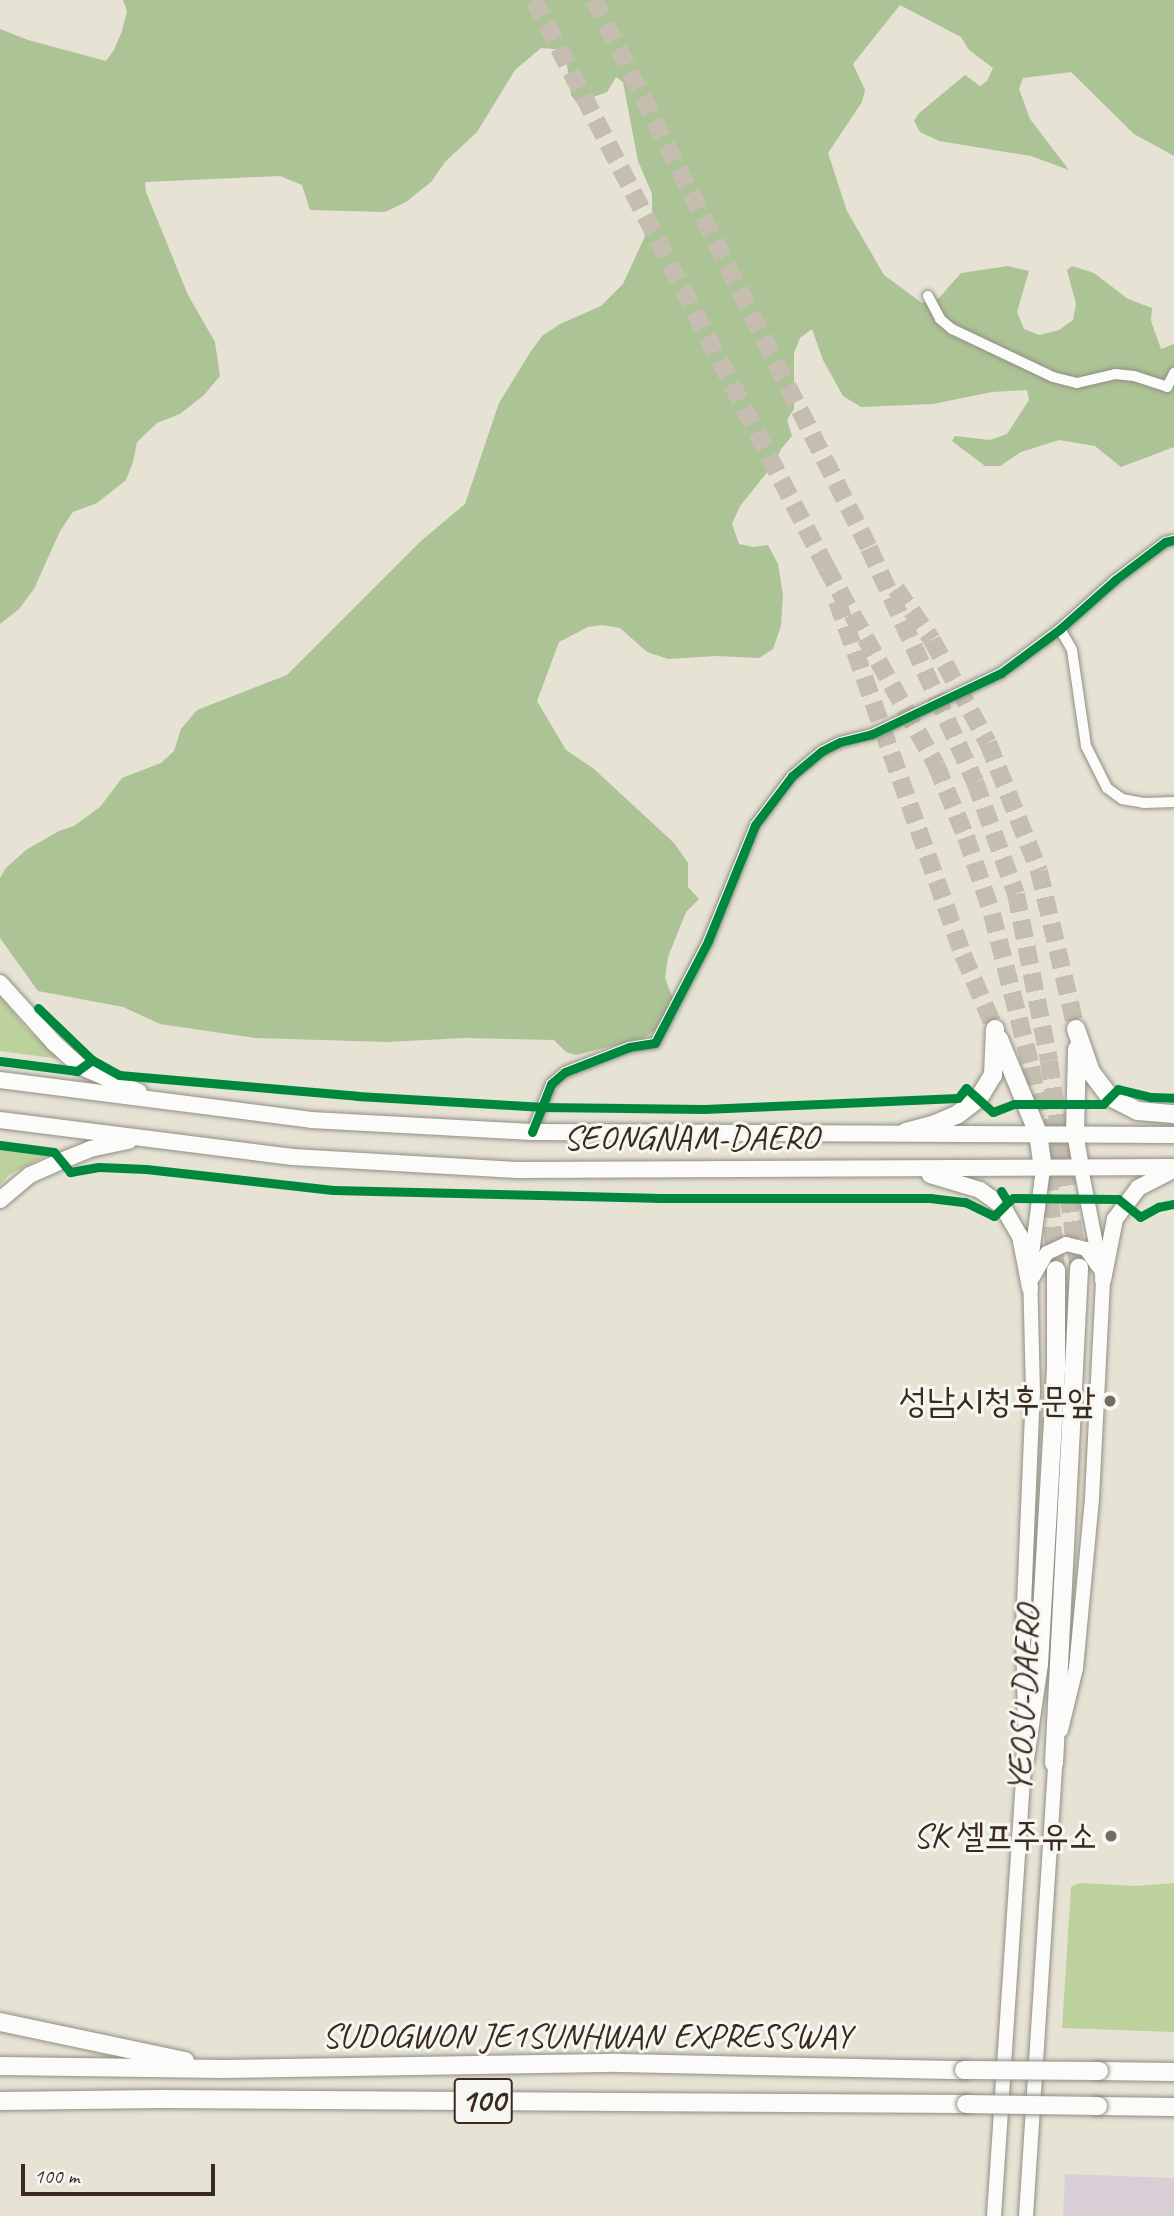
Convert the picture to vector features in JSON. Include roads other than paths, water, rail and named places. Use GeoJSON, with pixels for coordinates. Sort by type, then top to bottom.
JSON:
{"type":"FeatureCollection","features":[{"type":"Feature","properties":{"kind":"highway"},"geometry":{"type":"LineString","coordinates":[[906,1132],[935,1125],[958,1114],[979,1098],[993,1075],[995,1029],[1038,1133],[1042,1170]]}},
{"type":"Feature","properties":{"kind":"highway"},"geometry":{"type":"LineString","coordinates":[[1075,1133],[1078,1079],[1076,1029],[1091,1072],[1110,1097],[1138,1111],[1174,1114]]}},
{"type":"Feature","properties":{"kind":"highway","name":"YEOSU-DAERO"},"geometry":{"type":"LineString","coordinates":[[1054,1763],[1079,1268]]}},
{"type":"Feature","properties":{"kind":"highway","name":"YEOSU-DAERO"},"geometry":{"type":"LineString","coordinates":[[1026,1759],[1040,1651],[1055,1365],[1056,1270]]}},
{"type":"Feature","properties":{"kind":"highway"},"geometry":{"type":"LineString","coordinates":[[0,2022],[223,2069]]}},
{"type":"Feature","properties":{"kind":"highway","name":"SUDOGWON JE1SUNHWAN EXPRESSWAY"},"geometry":{"type":"LineString","coordinates":[[0,2066],[223,2069],[620,2063],[1174,2071]]}},
{"type":"Feature","properties":{"kind":"highway","name":"SUDOGWON JE1SUNHWAN EXPRESSWAY"},"geometry":{"type":"LineString","coordinates":[[0,2101],[173,2099],[1174,2107]]}},
{"type":"Feature","properties":{"kind":"main road"},"geometry":{"type":"LineString","coordinates":[[0,983],[54,1043],[81,1068],[109,1082],[177,1105]]}},
{"type":"Feature","properties":{"kind":"main road","name":"SEONGNAM-DAERO"},"geometry":{"type":"LineString","coordinates":[[0,1080],[177,1105],[311,1120],[532,1132],[1174,1135]]}},
{"type":"Feature","properties":{"kind":"main road","name":"SEONGNAM-DAERO"},"geometry":{"type":"LineString","coordinates":[[0,1120],[293,1157],[517,1170],[1174,1169]]}},
{"type":"Feature","properties":{"kind":"main road"},"geometry":{"type":"LineString","coordinates":[[1075,1133],[1103,1280]]}},
{"type":"Feature","properties":{"kind":"main road"},"geometry":{"type":"LineString","coordinates":[[0,1200],[30,1175],[61,1161],[90,1149],[141,1139]]}},
{"type":"Feature","properties":{"kind":"main road"},"geometry":{"type":"LineString","coordinates":[[1054,1763],[1076,1668],[1092,1498],[1103,1280],[1110,1233],[1124,1204],[1151,1179],[1174,1169]]}},
{"type":"Feature","properties":{"kind":"main road"},"geometry":{"type":"LineString","coordinates":[[911,1170],[980,1190],[1003,1207],[1020,1236],[1030,1288]]}},
{"type":"Feature","properties":{"kind":"main road"},"geometry":{"type":"LineString","coordinates":[[1026,1759],[1023,1628],[1033,1393],[1030,1288],[1042,1170]]}},
{"type":"Feature","properties":{"kind":"main road"},"geometry":{"type":"LineString","coordinates":[[1030,1288],[1042,1259],[1052,1249],[1066,1244],[1086,1249],[1095,1259],[1103,1280]]}},
{"type":"Feature","properties":{"kind":"main road","name":"YEOSU-DAERO"},"geometry":{"type":"LineString","coordinates":[[994,2216],[1026,1759]]}},
{"type":"Feature","properties":{"kind":"main road","name":"YEOSU-DAERO"},"geometry":{"type":"LineString","coordinates":[[1026,2216],[1054,1763]]}},
{"type":"Feature","properties":{"kind":"street"},"geometry":{"type":"LineString","coordinates":[[928,296],[940,319],[952,329],[1053,377],[1077,383],[1115,374],[1134,376],[1167,387],[1174,373]]}},
{"type":"Feature","properties":{"kind":"street"},"geometry":{"type":"LineString","coordinates":[[532,1132],[551,1084],[565,1072],[629,1047],[655,1043],[690,982],[730,894],[755,825],[792,776],[822,751],[840,742],[872,734],[1001,673],[1060,629],[1115,580],[1141,564],[1165,542],[1174,540]]}},
{"type":"Feature","properties":{"kind":"street"},"geometry":{"type":"LineString","coordinates":[[1060,629],[1072,650],[1086,746],[1107,788],[1122,799],[1144,803],[1174,802]]}},
{"type":"Feature","properties":{"kind":"tunnel"},"geometry":{"type":"LineString","coordinates":[[534,0],[826,567],[936,765],[966,837],[992,914],[1031,1067],[1046,1146],[1056,1270]]}},
{"type":"Feature","properties":{"kind":"tunnel"},"geometry":{"type":"LineString","coordinates":[[594,0],[869,548],[975,782],[1016,894],[1049,1061],[1079,1268]]}},
{"type":"Feature","properties":{"kind":"tunnel"},"geometry":{"type":"LineString","coordinates":[[896,589],[932,640],[988,743],[1039,871],[1076,1029]]}},
{"type":"Feature","properties":{"kind":"tunnel"},"geometry":{"type":"LineString","coordinates":[[837,601],[963,955],[995,1029]]}},
{"type":"Feature","properties":{"kind":"place","name":"성남시청후문앞"},"geometry":{"type":"Point","coordinates":[1110,1401]}},
{"type":"Feature","properties":{"kind":"place","name":"SK 셀프주유소"},"geometry":{"type":"Point","coordinates":[1111,1836]}}]}
